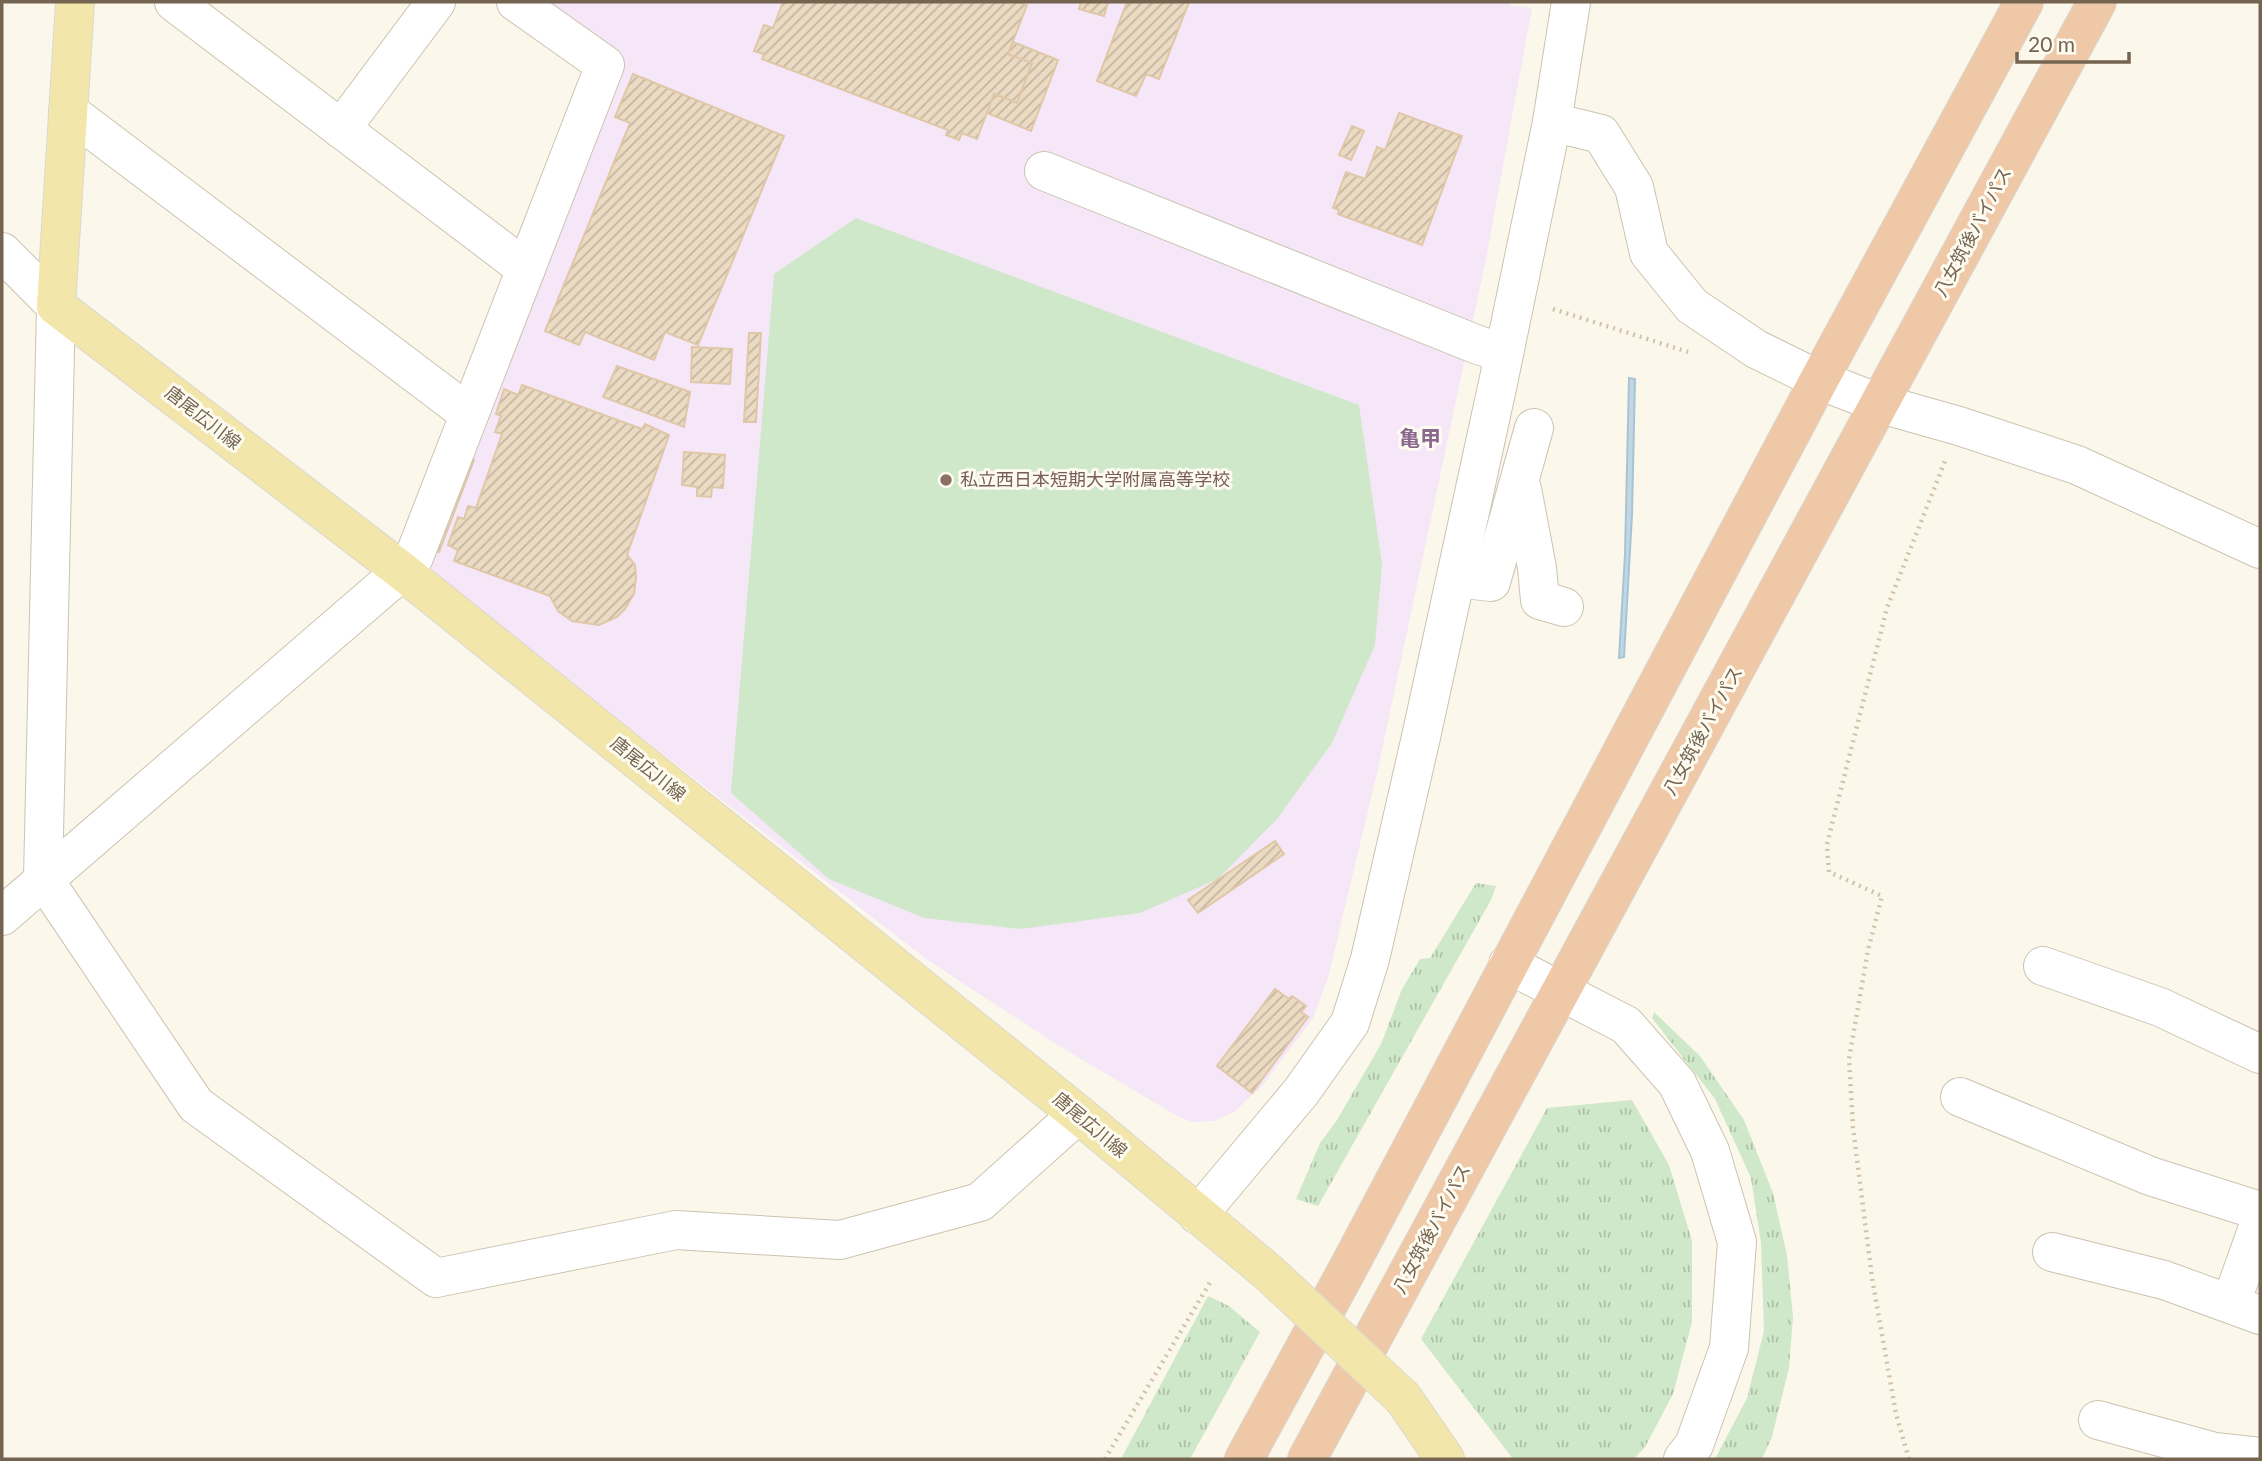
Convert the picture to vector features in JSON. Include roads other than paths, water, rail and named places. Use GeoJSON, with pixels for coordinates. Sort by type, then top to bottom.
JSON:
{"type":"FeatureCollection","features":[{"type":"Feature","properties":{"kind":"highway"},"geometry":{"type":"LineString","coordinates":[[1244,1459],[1345,1274],[1819,380],[2024,2]]}},
{"type":"Feature","properties":{"kind":"highway","name":"八女筑後バイパス"},"geometry":{"type":"LineString","coordinates":[[1307,1459],[2097,2]]}},
{"type":"Feature","properties":{"kind":"main road"},"geometry":{"type":"LineString","coordinates":[[56,306],[75,2]]}},
{"type":"Feature","properties":{"kind":"main road","name":"唐尾広川線"},"geometry":{"type":"LineString","coordinates":[[56,306],[402,571],[1078,1114],[1269,1273],[1403,1398],[1445,1459]]}},
{"type":"Feature","properties":{"kind":"street"},"geometry":{"type":"LineString","coordinates":[[174,2],[526,269]]}},
{"type":"Feature","properties":{"kind":"street"},"geometry":{"type":"LineString","coordinates":[[341,128],[436,2]]}},
{"type":"Feature","properties":{"kind":"street"},"geometry":{"type":"LineString","coordinates":[[2,916],[402,571],[414,557],[606,65],[516,2]]}},
{"type":"Feature","properties":{"kind":"street"},"geometry":{"type":"LineString","coordinates":[[1198,1215],[1301,1091],[1350,1023],[1370,959],[1422,737],[1504,353],[1552,122],[1571,2]]}},
{"type":"Feature","properties":{"kind":"street"},"geometry":{"type":"LineString","coordinates":[[68,111],[469,414]]}},
{"type":"Feature","properties":{"kind":"street"},"geometry":{"type":"LineString","coordinates":[[1552,122],[1601,134],[1633,187],[1649,253],[1692,306],[1756,349],[1819,380],[1881,404],[1959,426],[2077,465],[2260,549]]}},
{"type":"Feature","properties":{"kind":"street"},"geometry":{"type":"LineString","coordinates":[[1044,171],[1478,345],[1504,353]]}},
{"type":"Feature","properties":{"kind":"street"},"geometry":{"type":"LineString","coordinates":[[2,252],[56,306],[43,878],[196,1104],[436,1278],[676,1230],[841,1240],[980,1202],[1078,1114]]}},
{"type":"Feature","properties":{"kind":"street"},"geometry":{"type":"LineString","coordinates":[[1455,578],[1491,582],[1534,428]]}},
{"type":"Feature","properties":{"kind":"street"},"geometry":{"type":"LineString","coordinates":[[1521,476],[1540,600],[1564,607]]}},
{"type":"Feature","properties":{"kind":"street"},"geometry":{"type":"LineString","coordinates":[[1508,964],[1626,1026],[1677,1083],[1710,1151],[1737,1242],[1729,1348],[1694,1445],[1684,1459]]}},
{"type":"Feature","properties":{"kind":"street"},"geometry":{"type":"LineString","coordinates":[[2043,966],[2160,1007],[2260,1055]]}},
{"type":"Feature","properties":{"kind":"street"},"geometry":{"type":"LineString","coordinates":[[1960,1097],[2150,1176],[2260,1211]]}},
{"type":"Feature","properties":{"kind":"street"},"geometry":{"type":"LineString","coordinates":[[2052,1252],[2164,1280],[2246,1309],[2260,1222]]}},
{"type":"Feature","properties":{"kind":"street"},"geometry":{"type":"LineString","coordinates":[[2098,1420],[2215,1452],[2260,1457]]}},
{"type":"Feature","properties":{"kind":"water"},"geometry":{"type":"Polygon","coordinates":[[[1629,378],[1635,379],[1632,515],[1624,657],[1619,658],[1625,554],[1629,378]]]}},
{"type":"Feature","properties":{"kind":"place","name":"私立西日本短期大学附属高等学校"},"geometry":{"type":"Point","coordinates":[946,480]}},
{"type":"Feature","properties":{"kind":"district","name":"亀甲"},"geometry":{"type":"Point","coordinates":[1420,439]}}]}
